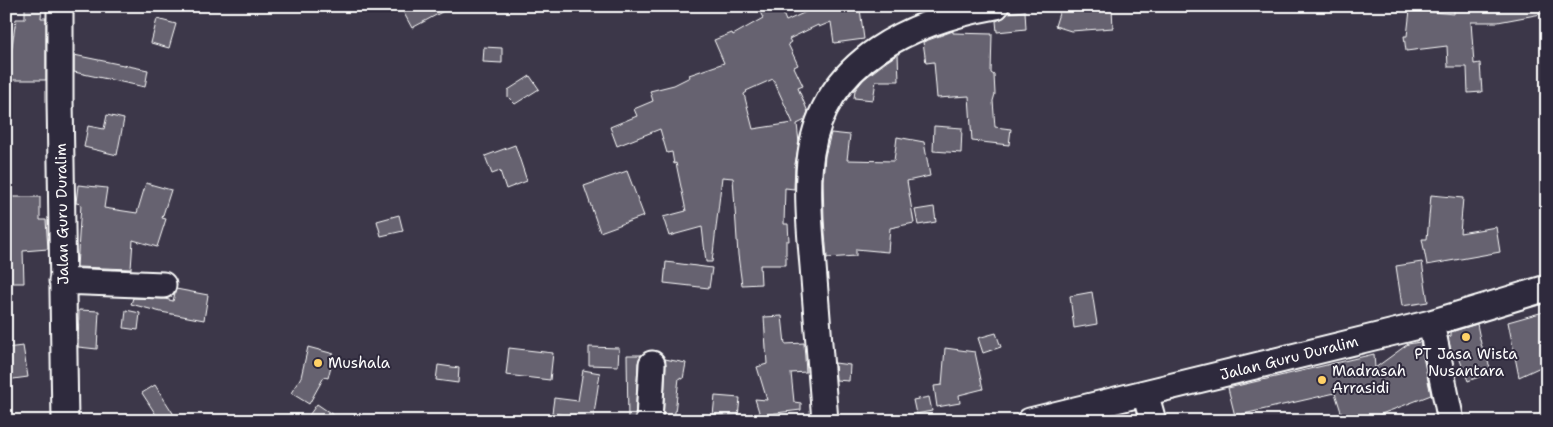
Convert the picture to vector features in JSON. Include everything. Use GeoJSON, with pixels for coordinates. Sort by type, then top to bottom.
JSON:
{"type":"FeatureCollection","features":[{"type":"Feature","properties":{"kind":"street","name":"Jalan Guru Duralim"},"geometry":{"type":"LineString","coordinates":[[60,6],[65,421]]}},
{"type":"Feature","properties":{"kind":"street"},"geometry":{"type":"LineString","coordinates":[[825,421],[811,246],[809,168],[815,134],[821,117],[849,73],[876,50],[936,21],[996,6]]}},
{"type":"Feature","properties":{"kind":"street"},"geometry":{"type":"LineString","coordinates":[[62,281],[163,285]]}},
{"type":"Feature","properties":{"kind":"street","name":"Jalan Guru Duralim"},"geometry":{"type":"LineString","coordinates":[[1030,421],[1431,323],[1547,288]]}},
{"type":"Feature","properties":{"kind":"street"},"geometry":{"type":"LineString","coordinates":[[1431,323],[1451,421]]}},
{"type":"Feature","properties":{"kind":"street"},"geometry":{"type":"LineString","coordinates":[[649,421],[652,364]]}},
{"type":"Feature","properties":{"kind":"street"},"geometry":{"type":"LineString","coordinates":[[1145,393],[1153,421]]}},
{"type":"Feature","properties":{"kind":"building"},"geometry":{"type":"Polygon","coordinates":[[[25,6],[42,6],[41,18],[46,18],[46,80],[7,80],[16,19],[25,19],[25,6]]]}},
{"type":"Feature","properties":{"kind":"building"},"geometry":{"type":"Polygon","coordinates":[[[400,6],[453,6],[412,28],[400,6]]]}},
{"type":"Feature","properties":{"kind":"building"},"geometry":{"type":"Polygon","coordinates":[[[757,6],[780,6],[786,21],[819,6],[866,6],[860,9],[864,39],[834,43],[831,22],[819,27],[818,25],[789,39],[791,42],[788,44],[798,65],[794,67],[803,86],[798,88],[808,112],[805,120],[797,124],[799,143],[795,164],[794,189],[785,188],[784,224],[788,224],[789,241],[786,241],[786,265],[760,265],[761,284],[742,285],[733,178],[722,177],[712,262],[706,262],[702,227],[669,236],[663,217],[686,211],[676,163],[674,164],[672,152],[667,153],[660,129],[617,146],[610,127],[637,116],[634,109],[653,101],[650,91],[674,85],[690,77],[689,75],[724,63],[714,40],[732,33],[733,35],[763,18],[757,6]],[[773,79],[746,91],[744,94],[753,129],[793,123],[773,79]]]}},
{"type":"Feature","properties":{"kind":"building"},"geometry":{"type":"Polygon","coordinates":[[[1454,6],[1540,6],[1541,14],[1498,22],[1471,22],[1474,64],[1480,63],[1482,92],[1468,93],[1467,67],[1448,67],[1447,46],[1406,51],[1404,36],[1407,36],[1410,10],[1454,14],[1454,6]]]}},
{"type":"Feature","properties":{"kind":"building"},"geometry":{"type":"Polygon","coordinates":[[[1061,7],[1071,10],[1112,8],[1113,28],[1071,31],[1055,26],[1061,7]]]}},
{"type":"Feature","properties":{"kind":"building"},"geometry":{"type":"Polygon","coordinates":[[[1025,11],[1026,29],[997,32],[996,21],[1005,17],[1008,13],[1025,11]]]}},
{"type":"Feature","properties":{"kind":"building"},"geometry":{"type":"Polygon","coordinates":[[[157,19],[176,24],[169,48],[151,43],[157,19]]]}},
{"type":"Feature","properties":{"kind":"building"},"geometry":{"type":"Polygon","coordinates":[[[953,31],[953,33],[992,34],[991,73],[994,75],[995,127],[1011,129],[1009,145],[972,141],[969,96],[937,98],[934,62],[926,63],[923,42],[953,31]]]}},
{"type":"Feature","properties":{"kind":"building"},"geometry":{"type":"Polygon","coordinates":[[[484,47],[502,48],[502,63],[483,62],[484,47]]]}},
{"type":"Feature","properties":{"kind":"building"},"geometry":{"type":"Polygon","coordinates":[[[898,54],[899,81],[876,81],[873,100],[854,98],[855,90],[864,79],[898,54]]]}},
{"type":"Feature","properties":{"kind":"building"},"geometry":{"type":"Polygon","coordinates":[[[74,55],[148,70],[145,87],[74,72],[74,55]]]}},
{"type":"Feature","properties":{"kind":"building"},"geometry":{"type":"Polygon","coordinates":[[[530,76],[539,89],[515,104],[508,97],[508,90],[530,76]]]}},
{"type":"Feature","properties":{"kind":"building"},"geometry":{"type":"Polygon","coordinates":[[[107,115],[124,119],[117,155],[84,147],[88,126],[104,129],[107,115]]]}},
{"type":"Feature","properties":{"kind":"building"},"geometry":{"type":"Polygon","coordinates":[[[934,126],[962,128],[961,153],[933,151],[934,126]]]}},
{"type":"Feature","properties":{"kind":"building"},"geometry":{"type":"Polygon","coordinates":[[[831,133],[850,135],[847,160],[894,161],[897,137],[924,142],[930,176],[907,181],[914,223],[890,228],[888,252],[856,249],[856,256],[827,258],[823,180],[825,156],[831,133]]]}},
{"type":"Feature","properties":{"kind":"building"},"geometry":{"type":"Polygon","coordinates":[[[515,145],[527,181],[506,189],[500,171],[492,174],[485,156],[515,145]]]}},
{"type":"Feature","properties":{"kind":"building"},"geometry":{"type":"Polygon","coordinates":[[[627,171],[644,216],[600,232],[584,186],[627,171]]]}},
{"type":"Feature","properties":{"kind":"building"},"geometry":{"type":"Polygon","coordinates":[[[146,183],[171,190],[162,218],[166,219],[157,247],[133,240],[131,269],[77,267],[81,204],[76,203],[78,185],[107,188],[104,208],[137,213],[146,183]]]}},
{"type":"Feature","properties":{"kind":"building"},"geometry":{"type":"Polygon","coordinates":[[[1431,195],[1463,198],[1460,233],[1496,227],[1500,252],[1427,265],[1422,239],[1427,239],[1431,195]]]}},
{"type":"Feature","properties":{"kind":"building"},"geometry":{"type":"Polygon","coordinates":[[[6,197],[40,197],[40,220],[46,220],[48,249],[23,251],[24,283],[6,283],[6,197]]]}},
{"type":"Feature","properties":{"kind":"building"},"geometry":{"type":"Polygon","coordinates":[[[934,207],[936,222],[918,225],[915,210],[934,207]]]}},
{"type":"Feature","properties":{"kind":"building"},"geometry":{"type":"Polygon","coordinates":[[[399,215],[403,231],[381,236],[377,221],[399,215]]]}},
{"type":"Feature","properties":{"kind":"building"},"geometry":{"type":"Polygon","coordinates":[[[666,262],[712,268],[709,288],[664,283],[666,262]]]}},
{"type":"Feature","properties":{"kind":"building"},"geometry":{"type":"Polygon","coordinates":[[[1422,262],[1428,302],[1402,306],[1396,266],[1422,262]]]}},
{"type":"Feature","properties":{"kind":"building"},"geometry":{"type":"Polygon","coordinates":[[[176,289],[208,295],[204,320],[131,304],[133,298],[173,301],[176,289]]]}},
{"type":"Feature","properties":{"kind":"building"},"geometry":{"type":"Polygon","coordinates":[[[1092,292],[1097,324],[1074,328],[1070,296],[1092,292]]]}},
{"type":"Feature","properties":{"kind":"building"},"geometry":{"type":"Polygon","coordinates":[[[79,310],[99,311],[97,349],[78,347],[79,310]]]}},
{"type":"Feature","properties":{"kind":"building"},"geometry":{"type":"Polygon","coordinates":[[[126,310],[140,313],[138,330],[124,328],[126,310]]]}},
{"type":"Feature","properties":{"kind":"building"},"geometry":{"type":"Polygon","coordinates":[[[1547,311],[1547,364],[1519,377],[1508,322],[1547,311]]]}},
{"type":"Feature","properties":{"kind":"building"},"geometry":{"type":"Polygon","coordinates":[[[782,316],[785,344],[804,343],[806,372],[791,373],[794,402],[801,403],[801,410],[760,415],[755,399],[767,400],[757,367],[767,364],[764,317],[782,316]]]}},
{"type":"Feature","properties":{"kind":"building"},"geometry":{"type":"Polygon","coordinates":[[[1477,324],[1481,344],[1492,372],[1468,381],[1458,355],[1452,356],[1448,337],[1451,336],[1451,332],[1477,324]]]}},
{"type":"Feature","properties":{"kind":"building"},"geometry":{"type":"Polygon","coordinates":[[[996,333],[1001,347],[983,353],[978,338],[996,333]]]}},
{"type":"Feature","properties":{"kind":"building"},"geometry":{"type":"Polygon","coordinates":[[[1420,342],[1431,395],[1371,418],[1372,421],[1344,421],[1335,393],[1235,416],[1228,388],[1374,354],[1375,368],[1408,344],[1420,342]]]}},
{"type":"Feature","properties":{"kind":"building"},"geometry":{"type":"Polygon","coordinates":[[[23,346],[28,377],[6,380],[6,348],[23,346]]]}},
{"type":"Feature","properties":{"kind":"building"},"geometry":{"type":"Polygon","coordinates":[[[308,347],[334,354],[328,378],[324,377],[309,404],[291,393],[301,377],[308,347]]]}},
{"type":"Feature","properties":{"kind":"building"},"geometry":{"type":"Polygon","coordinates":[[[589,347],[619,348],[618,366],[589,365],[589,347]]]}},
{"type":"Feature","properties":{"kind":"building"},"geometry":{"type":"Polygon","coordinates":[[[509,348],[553,353],[550,380],[506,375],[509,348]]]}},
{"type":"Feature","properties":{"kind":"building"},"geometry":{"type":"Polygon","coordinates":[[[945,348],[975,352],[983,389],[959,395],[960,403],[937,407],[934,386],[942,385],[945,348]]]}},
{"type":"Feature","properties":{"kind":"building"},"geometry":{"type":"Polygon","coordinates":[[[627,355],[641,355],[638,363],[635,421],[628,421],[627,355]]]}},
{"type":"Feature","properties":{"kind":"building"},"geometry":{"type":"Polygon","coordinates":[[[665,359],[686,363],[683,379],[679,378],[674,421],[663,421],[665,359]]]}},
{"type":"Feature","properties":{"kind":"building"},"geometry":{"type":"Polygon","coordinates":[[[835,363],[850,365],[849,381],[836,380],[835,363]]]}},
{"type":"Feature","properties":{"kind":"building"},"geometry":{"type":"Polygon","coordinates":[[[438,365],[459,368],[458,383],[436,380],[438,365]]]}},
{"type":"Feature","properties":{"kind":"building"},"geometry":{"type":"Polygon","coordinates":[[[583,370],[600,373],[593,421],[579,421],[579,417],[552,413],[554,398],[578,401],[583,370]]]}},
{"type":"Feature","properties":{"kind":"building"},"geometry":{"type":"Polygon","coordinates":[[[155,385],[178,421],[160,421],[142,393],[155,385]]]}},
{"type":"Feature","properties":{"kind":"building"},"geometry":{"type":"Polygon","coordinates":[[[715,396],[740,398],[738,417],[713,415],[715,396]]]}},
{"type":"Feature","properties":{"kind":"building"},"geometry":{"type":"Polygon","coordinates":[[[929,397],[932,411],[916,414],[913,400],[929,397]]]}},
{"type":"Feature","properties":{"kind":"building"},"geometry":{"type":"Polygon","coordinates":[[[317,404],[342,421],[305,421],[317,404]]]}},
{"type":"Feature","properties":{"kind":"place","name":"PT Jasa Wista Nusantara"},"geometry":{"type":"Point","coordinates":[1466,337]}},
{"type":"Feature","properties":{"kind":"place","name":"Mushala"},"geometry":{"type":"Point","coordinates":[318,363]}},
{"type":"Feature","properties":{"kind":"place","name":"Madrasah Arrasidi"},"geometry":{"type":"Point","coordinates":[1322,380]}}]}
